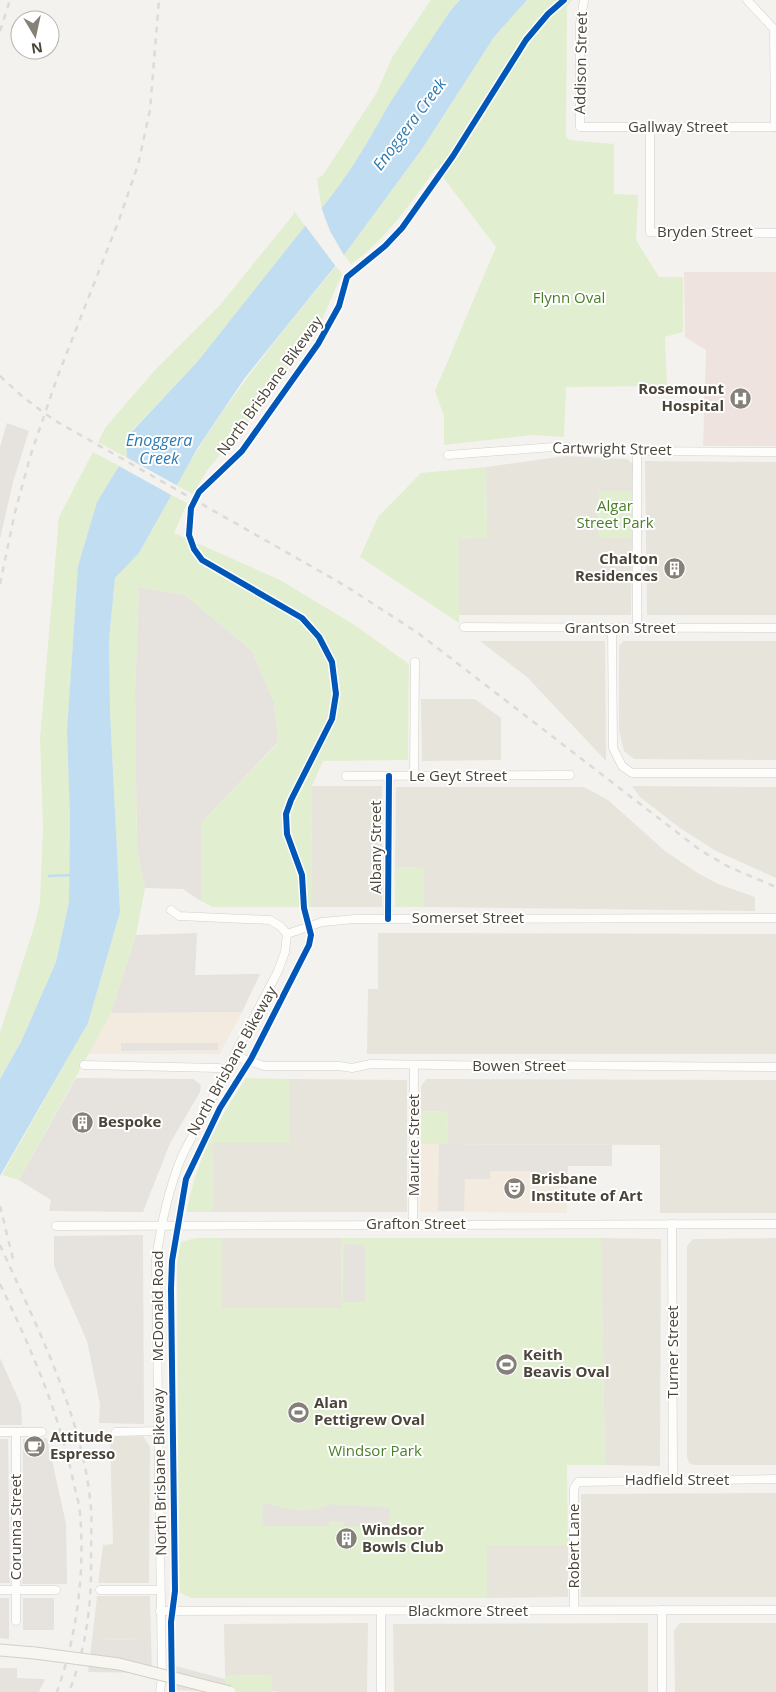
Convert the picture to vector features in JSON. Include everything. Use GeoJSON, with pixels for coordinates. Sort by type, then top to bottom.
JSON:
{"type":"FeatureCollection","features":[{"type":"Feature","properties":{"kind":"main road"},"geometry":{"type":"LineString","coordinates":[[0,1650],[111,1662],[230,1692]]}},
{"type":"Feature","properties":{"kind":"street","name":"Addison Street"},"geometry":{"type":"LineString","coordinates":[[580,127],[580,24],[584,0]]}},
{"type":"Feature","properties":{"kind":"street"},"geometry":{"type":"LineString","coordinates":[[747,0],[774,30],[776,127]]}},
{"type":"Feature","properties":{"kind":"street","name":"Gallway Street"},"geometry":{"type":"LineString","coordinates":[[580,127],[776,127]]}},
{"type":"Feature","properties":{"kind":"street","name":"Bryden Street"},"geometry":{"type":"LineString","coordinates":[[650,127],[650,232],[776,233]]}},
{"type":"Feature","properties":{"kind":"street","name":"Cartwright Street"},"geometry":{"type":"LineString","coordinates":[[448,455],[553,447],[637,451],[776,452]]}},
{"type":"Feature","properties":{"kind":"street"},"geometry":{"type":"LineString","coordinates":[[637,451],[637,628]]}},
{"type":"Feature","properties":{"kind":"street","name":"Grantson Street"},"geometry":{"type":"LineString","coordinates":[[464,627],[776,628]]}},
{"type":"Feature","properties":{"kind":"street"},"geometry":{"type":"LineString","coordinates":[[612,628],[613,748],[622,766],[632,773],[776,773]]}},
{"type":"Feature","properties":{"kind":"street"},"geometry":{"type":"LineString","coordinates":[[414,776],[415,662]]}},
{"type":"Feature","properties":{"kind":"street","name":"Le Geyt Street"},"geometry":{"type":"LineString","coordinates":[[346,776],[570,775]]}},
{"type":"Feature","properties":{"kind":"street","name":"Albany Street"},"geometry":{"type":"LineString","coordinates":[[388,919],[389,776]]}},
{"type":"Feature","properties":{"kind":"street"},"geometry":{"type":"LineString","coordinates":[[171,910],[179,916],[270,920],[280,926],[287,934]]}},
{"type":"Feature","properties":{"kind":"street","name":"Somerset Street"},"geometry":{"type":"LineString","coordinates":[[287,934],[322,922],[388,919],[776,918]]}},
{"type":"Feature","properties":{"kind":"street","name":"McDonald Road"},"geometry":{"type":"LineString","coordinates":[[164,1692],[160,1612],[156,1260],[161,1225],[171,1183],[182,1156],[278,970],[285,952],[287,934]]}},
{"type":"Feature","properties":{"kind":"street","name":"Bowen Street"},"geometry":{"type":"LineString","coordinates":[[235,1056],[264,1066],[339,1066],[352,1068],[371,1064],[514,1066],[527,1069],[541,1065],[776,1067]]}},
{"type":"Feature","properties":{"kind":"street"},"geometry":{"type":"LineString","coordinates":[[84,1065],[219,1068],[227,1071]]}},
{"type":"Feature","properties":{"kind":"street","name":"Maurice Street"},"geometry":{"type":"LineString","coordinates":[[413,1224],[414,1066]]}},
{"type":"Feature","properties":{"kind":"street","name":"Turner Street"},"geometry":{"type":"LineString","coordinates":[[672,1224],[673,1479]]}},
{"type":"Feature","properties":{"kind":"street","name":"Grafton Street"},"geometry":{"type":"LineString","coordinates":[[56,1226],[776,1224]]}},
{"type":"Feature","properties":{"kind":"street"},"geometry":{"type":"LineString","coordinates":[[116,1432],[158,1431]]}},
{"type":"Feature","properties":{"kind":"street"},"geometry":{"type":"LineString","coordinates":[[0,1432],[42,1432]]}},
{"type":"Feature","properties":{"kind":"street","name":"Corunna Street"},"geometry":{"type":"LineString","coordinates":[[16,1432],[16,1621]]}},
{"type":"Feature","properties":{"kind":"street","name":"Hadfield Street"},"geometry":{"type":"LineString","coordinates":[[578,1482],[673,1479],[776,1479]]}},
{"type":"Feature","properties":{"kind":"street","name":"Robert Lane"},"geometry":{"type":"LineString","coordinates":[[574,1610],[574,1488],[578,1482]]}},
{"type":"Feature","properties":{"kind":"street"},"geometry":{"type":"LineString","coordinates":[[0,1590],[56,1590]]}},
{"type":"Feature","properties":{"kind":"street"},"geometry":{"type":"LineString","coordinates":[[100,1590],[160,1590]]}},
{"type":"Feature","properties":{"kind":"street"},"geometry":{"type":"LineString","coordinates":[[662,1610],[662,1692]]}},
{"type":"Feature","properties":{"kind":"street","name":"Blackmore Street"},"geometry":{"type":"LineString","coordinates":[[160,1612],[776,1610]]}},
{"type":"Feature","properties":{"kind":"street"},"geometry":{"type":"LineString","coordinates":[[381,1611],[381,1692]]}},
{"type":"Feature","properties":{"kind":"street","name":"McDonald Road"},"geometry":{"type":"LineString","coordinates":[[160,1692],[162,1677]]}},
{"type":"Feature","properties":{"kind":"shaded area","name":"Rosemount Hospital"},"geometry":{"type":"Polygon","coordinates":[[[684,272],[776,272],[776,446],[703,446],[706,350],[685,337],[684,272]]]}},
{"type":"Feature","properties":{"kind":"shaded area"},"geometry":{"type":"Polygon","coordinates":[[[7,423],[29,431],[13,482],[0,539],[0,447],[7,423]]]}},
{"type":"Feature","properties":{"kind":"shaded area"},"geometry":{"type":"Polygon","coordinates":[[[565,456],[627,459],[633,464],[632,491],[599,491],[598,537],[632,538],[631,615],[459,615],[459,539],[487,537],[486,467],[565,456]]]}},
{"type":"Feature","properties":{"kind":"shaded area"},"geometry":{"type":"Polygon","coordinates":[[[645,461],[776,462],[776,615],[647,615],[645,461]]]}},
{"type":"Feature","properties":{"kind":"shaded area"},"geometry":{"type":"Polygon","coordinates":[[[139,587],[185,595],[252,651],[274,702],[278,742],[201,823],[201,901],[183,889],[145,888],[137,850],[135,693],[139,587]]]}},
{"type":"Feature","properties":{"kind":"shaded area"},"geometry":{"type":"Polygon","coordinates":[[[480,641],[605,641],[606,761],[527,677],[480,641]]]}},
{"type":"Feature","properties":{"kind":"shaded area"},"geometry":{"type":"Polygon","coordinates":[[[623,641],[776,641],[776,760],[634,759],[624,751],[619,730],[619,646],[623,641]]]}},
{"type":"Feature","properties":{"kind":"shaded area"},"geometry":{"type":"Polygon","coordinates":[[[421,699],[475,699],[501,718],[501,760],[422,761],[421,699]]]}},
{"type":"Feature","properties":{"kind":"shaded area"},"geometry":{"type":"Polygon","coordinates":[[[312,786],[382,786],[382,907],[311,907],[312,786]]]}},
{"type":"Feature","properties":{"kind":"shaded area"},"geometry":{"type":"Polygon","coordinates":[[[632,786],[776,787],[776,878],[716,851],[680,828],[640,797],[632,786]]]}},
{"type":"Feature","properties":{"kind":"shaded area"},"geometry":{"type":"Polygon","coordinates":[[[396,787],[584,787],[608,800],[665,851],[696,872],[718,884],[755,897],[755,911],[424,907],[424,868],[395,867],[396,787]]]}},
{"type":"Feature","properties":{"kind":"shaded area"},"geometry":{"type":"Polygon","coordinates":[[[197,933],[195,975],[260,974],[242,1012],[111,1013],[136,935],[197,933]]]}},
{"type":"Feature","properties":{"kind":"shaded area"},"geometry":{"type":"Polygon","coordinates":[[[378,933],[776,934],[776,1054],[367,1054],[368,989],[378,989],[378,933]]]}},
{"type":"Feature","properties":{"kind":"shaded area"},"geometry":{"type":"Polygon","coordinates":[[[242,1012],[220,1054],[87,1054],[111,1013],[242,1012]]]}},
{"type":"Feature","properties":{"kind":"shaded area"},"geometry":{"type":"Polygon","coordinates":[[[121,1043],[218,1043],[218,1050],[121,1051],[121,1043]]]}},
{"type":"Feature","properties":{"kind":"shaded area"},"geometry":{"type":"Polygon","coordinates":[[[76,1078],[193,1079],[201,1085],[200,1092],[170,1143],[143,1212],[49,1211],[51,1200],[19,1180],[76,1078]]]}},
{"type":"Feature","properties":{"kind":"shaded area"},"geometry":{"type":"Polygon","coordinates":[[[289,1079],[407,1080],[407,1212],[213,1212],[212,1143],[289,1143],[289,1079]]]}},
{"type":"Feature","properties":{"kind":"shaded area"},"geometry":{"type":"Polygon","coordinates":[[[426,1079],[776,1080],[776,1213],[660,1213],[660,1145],[447,1144],[448,1112],[421,1111],[421,1087],[426,1079]]]}},
{"type":"Feature","properties":{"kind":"shaded area"},"geometry":{"type":"Polygon","coordinates":[[[421,1144],[568,1145],[567,1213],[420,1212],[421,1144]]]}},
{"type":"Feature","properties":{"kind":"shaded area"},"geometry":{"type":"Polygon","coordinates":[[[439,1144],[612,1145],[612,1166],[568,1166],[567,1179],[531,1179],[531,1171],[490,1171],[490,1179],[465,1179],[464,1211],[438,1211],[439,1144]]]}},
{"type":"Feature","properties":{"kind":"shaded area"},"geometry":{"type":"Polygon","coordinates":[[[143,1235],[144,1424],[99,1423],[100,1404],[87,1341],[54,1266],[54,1236],[143,1235]]]}},
{"type":"Feature","properties":{"kind":"shaded area"},"geometry":{"type":"Polygon","coordinates":[[[222,1238],[341,1238],[342,1308],[221,1308],[222,1238]]]}},
{"type":"Feature","properties":{"kind":"shaded area"},"geometry":{"type":"Polygon","coordinates":[[[601,1238],[661,1239],[660,1466],[605,1465],[601,1238]]]}},
{"type":"Feature","properties":{"kind":"shaded area"},"geometry":{"type":"Polygon","coordinates":[[[776,1238],[776,1465],[694,1465],[689,1463],[687,1457],[687,1246],[693,1239],[776,1238]]]}},
{"type":"Feature","properties":{"kind":"shaded area"},"geometry":{"type":"Polygon","coordinates":[[[344,1244],[365,1245],[365,1302],[343,1302],[344,1244]]]}},
{"type":"Feature","properties":{"kind":"shaded area"},"geometry":{"type":"Polygon","coordinates":[[[0,1358],[21,1405],[22,1425],[0,1425],[0,1358]]]}},
{"type":"Feature","properties":{"kind":"shaded area"},"geometry":{"type":"Polygon","coordinates":[[[143,1436],[150,1447],[149,1583],[98,1583],[103,1545],[113,1544],[110,1437],[143,1436]]]}},
{"type":"Feature","properties":{"kind":"shaded area"},"geometry":{"type":"Polygon","coordinates":[[[47,1438],[66,1524],[67,1584],[22,1584],[23,1439],[47,1438]]]}},
{"type":"Feature","properties":{"kind":"shaded area"},"geometry":{"type":"Polygon","coordinates":[[[0,1439],[8,1439],[10,1583],[0,1583],[0,1439]]]}},
{"type":"Feature","properties":{"kind":"shaded area"},"geometry":{"type":"Polygon","coordinates":[[[776,1493],[776,1597],[581,1597],[581,1494],[776,1493]]]}},
{"type":"Feature","properties":{"kind":"shaded area"},"geometry":{"type":"Polygon","coordinates":[[[263,1503],[299,1511],[316,1509],[337,1503],[338,1505],[387,1507],[390,1509],[388,1527],[344,1526],[344,1521],[329,1521],[329,1526],[262,1526],[263,1503]]]}},
{"type":"Feature","properties":{"kind":"shaded area"},"geometry":{"type":"Polygon","coordinates":[[[487,1545],[568,1545],[568,1597],[487,1598],[487,1545]]]}},
{"type":"Feature","properties":{"kind":"shaded area"},"geometry":{"type":"Polygon","coordinates":[[[97,1596],[150,1596],[151,1639],[92,1640],[97,1596]]]}},
{"type":"Feature","properties":{"kind":"shaded area"},"geometry":{"type":"Polygon","coordinates":[[[0,1598],[9,1598],[9,1639],[0,1638],[0,1598]]]}},
{"type":"Feature","properties":{"kind":"shaded area"},"geometry":{"type":"Polygon","coordinates":[[[23,1598],[54,1598],[54,1630],[23,1630],[23,1598]]]}},
{"type":"Feature","properties":{"kind":"shaded area"},"geometry":{"type":"Polygon","coordinates":[[[368,1623],[367,1692],[277,1692],[272,1691],[272,1675],[225,1676],[224,1624],[368,1623]]]}},
{"type":"Feature","properties":{"kind":"shaded area"},"geometry":{"type":"Polygon","coordinates":[[[648,1623],[648,1692],[394,1692],[393,1624],[648,1623]]]}},
{"type":"Feature","properties":{"kind":"shaded area"},"geometry":{"type":"Polygon","coordinates":[[[682,1623],[776,1623],[776,1692],[675,1692],[674,1631],[682,1623]]]}},
{"type":"Feature","properties":{"kind":"shaded area"},"geometry":{"type":"Polygon","coordinates":[[[151,1639],[152,1673],[88,1672],[92,1640],[151,1639]]]}},
{"type":"Feature","properties":{"kind":"shaded area"},"geometry":{"type":"Polygon","coordinates":[[[175,1666],[225,1679],[225,1692],[175,1690],[175,1666]]]}},
{"type":"Feature","properties":{"kind":"shaded area"},"geometry":{"type":"Polygon","coordinates":[[[0,1668],[17,1668],[17,1678],[45,1679],[39,1692],[0,1692],[0,1668]]]}},
{"type":"Feature","properties":{"kind":"green space"},"geometry":{"type":"Polygon","coordinates":[[[431,0],[460,0],[451,10],[405,80],[346,177],[322,210],[317,179],[323,175],[376,94],[393,56],[431,0]]]}},
{"type":"Feature","properties":{"kind":"green space","name":"Flynn Oval"},"geometry":{"type":"Polygon","coordinates":[[[527,0],[572,0],[567,6],[566,136],[569,140],[614,144],[614,194],[638,195],[636,240],[659,277],[683,277],[683,332],[665,337],[667,386],[566,387],[564,437],[531,435],[444,445],[444,416],[435,391],[496,247],[436,168],[397,220],[375,244],[351,264],[344,255],[422,149],[494,37],[527,0]]]}},
{"type":"Feature","properties":{"kind":"green space"},"geometry":{"type":"Polygon","coordinates":[[[294,211],[305,226],[198,361],[126,437],[127,458],[98,442],[105,428],[155,370],[220,305],[293,215],[294,211]]]}},
{"type":"Feature","properties":{"kind":"green space"},"geometry":{"type":"Polygon","coordinates":[[[336,266],[342,274],[322,320],[297,348],[282,381],[208,469],[193,494],[176,485],[232,399],[272,345],[336,266]]]}},
{"type":"Feature","properties":{"kind":"green space"},"geometry":{"type":"Polygon","coordinates":[[[93,452],[119,466],[97,502],[78,566],[67,731],[70,817],[69,902],[56,962],[21,1042],[0,1079],[0,1033],[35,924],[40,902],[43,827],[40,738],[59,517],[93,452]]]}},
{"type":"Feature","properties":{"kind":"green space"},"geometry":{"type":"Polygon","coordinates":[[[486,467],[487,538],[459,539],[459,623],[360,557],[378,517],[421,473],[486,467]]]}},
{"type":"Feature","properties":{"kind":"green space","name":"Algar Street Park"},"geometry":{"type":"Polygon","coordinates":[[[599,491],[632,491],[632,538],[598,537],[599,491]]]}},
{"type":"Feature","properties":{"kind":"green space"},"geometry":{"type":"Polygon","coordinates":[[[171,495],[187,503],[174,533],[280,580],[353,624],[409,664],[408,760],[323,761],[312,786],[311,907],[213,907],[201,901],[201,823],[278,743],[274,702],[252,651],[185,595],[139,587],[135,693],[137,850],[145,888],[136,935],[111,1013],[19,1180],[2,1175],[88,1023],[120,912],[110,711],[109,640],[115,578],[139,553],[171,495]]]}},
{"type":"Feature","properties":{"kind":"green space"},"geometry":{"type":"Polygon","coordinates":[[[395,867],[424,868],[424,907],[395,907],[395,867]]]}},
{"type":"Feature","properties":{"kind":"green space"},"geometry":{"type":"Polygon","coordinates":[[[246,1078],[289,1079],[289,1143],[212,1143],[213,1212],[187,1212],[196,1176],[209,1142],[246,1078]]]}},
{"type":"Feature","properties":{"kind":"green space"},"geometry":{"type":"Polygon","coordinates":[[[421,1111],[448,1112],[447,1144],[421,1144],[421,1111]]]}},
{"type":"Feature","properties":{"kind":"green space","name":"Windsor Park"},"geometry":{"type":"Polygon","coordinates":[[[196,1238],[222,1238],[222,1308],[342,1308],[341,1238],[601,1238],[605,1465],[567,1465],[568,1545],[487,1545],[487,1598],[191,1598],[179,1592],[177,1263],[181,1242],[196,1238]]]}},
{"type":"Feature","properties":{"kind":"green space"},"geometry":{"type":"Polygon","coordinates":[[[272,1675],[272,1692],[225,1692],[225,1676],[272,1675]]]}},
{"type":"Feature","properties":{"kind":"water","name":"Enoggera Creek"},"geometry":{"type":"Polygon","coordinates":[[[460,0],[527,0],[494,37],[422,149],[344,255],[244,379],[197,449],[139,553],[115,578],[109,640],[110,711],[120,912],[88,1023],[0,1176],[0,1079],[21,1042],[56,962],[69,902],[70,817],[67,731],[78,566],[97,502],[119,466],[127,458],[126,438],[198,361],[305,226],[330,198],[352,168],[390,103],[428,45],[451,10],[460,0]]]}},
{"type":"Feature","properties":{"kind":"pier"},"geometry":{"type":"Polygon","coordinates":[[[321,207],[330,231],[345,257],[337,268],[304,224],[321,207]]]}},
{"type":"Feature","properties":{"kind":"pier"},"geometry":{"type":"Polygon","coordinates":[[[124,456],[178,486],[173,496],[117,465],[124,456]]]}},
{"type":"Feature","properties":{"kind":"waterway"},"geometry":{"type":"LineString","coordinates":[[49,876],[72,875]]}},
{"type":"Feature","properties":{"kind":"railway"},"geometry":{"type":"LineString","coordinates":[[0,31],[10,0]]}},
{"type":"Feature","properties":{"kind":"railway"},"geometry":{"type":"LineString","coordinates":[[0,584],[15,512],[31,454],[57,378],[119,220],[138,165],[150,110],[159,0]]}},
{"type":"Feature","properties":{"kind":"railway"},"geometry":{"type":"LineString","coordinates":[[0,376],[24,398],[54,420],[344,585],[418,633],[700,850],[729,867],[776,887]]}},
{"type":"Feature","properties":{"kind":"railway"},"geometry":{"type":"LineString","coordinates":[[0,1206],[14,1263]]}},
{"type":"Feature","properties":{"kind":"railway"},"geometry":{"type":"LineString","coordinates":[[0,1245],[57,1374],[79,1441],[87,1475],[91,1509],[89,1609],[84,1643],[69,1692]]}},
{"type":"Feature","properties":{"kind":"railway"},"geometry":{"type":"LineString","coordinates":[[0,1284],[51,1401],[66,1450],[79,1508],[81,1558],[78,1604],[70,1648],[57,1692]]}},
{"type":"Feature","properties":{"kind":"cycle path","name":"North Brisbane Bikeway"},"geometry":{"type":"LineString","coordinates":[[172,1692],[171,1622],[175,1591],[172,1261],[186,1179],[220,1108],[251,1059],[309,945],[311,935],[304,908],[302,875],[287,834],[286,814],[291,800],[332,719],[336,694],[332,662],[319,637],[302,618],[202,560],[194,549],[189,535],[191,508],[199,492],[242,451],[318,344],[339,306],[347,277],[385,246],[402,228],[453,156],[526,40],[548,14],[564,0]]}},
{"type":"Feature","properties":{"kind":"cycle path"},"geometry":{"type":"LineString","coordinates":[[388,919],[389,776]]}},
{"type":"Feature","properties":{"kind":"place","name":"Rosemount Hospital"},"geometry":{"type":"Point","coordinates":[740,398]}},
{"type":"Feature","properties":{"kind":"place","name":"Chalton Residences"},"geometry":{"type":"Point","coordinates":[674,568]}},
{"type":"Feature","properties":{"kind":"place","name":"Bespoke"},"geometry":{"type":"Point","coordinates":[82,1122]}},
{"type":"Feature","properties":{"kind":"place","name":"Brisbane Institute of Art"},"geometry":{"type":"Point","coordinates":[515,1188]}},
{"type":"Feature","properties":{"kind":"place","name":"Keith Beavis Oval"},"geometry":{"type":"Point","coordinates":[507,1364]}},
{"type":"Feature","properties":{"kind":"place","name":"Alan Pettigrew Oval"},"geometry":{"type":"Point","coordinates":[298,1412]}},
{"type":"Feature","properties":{"kind":"place","name":"Attitude Espresso"},"geometry":{"type":"Point","coordinates":[34,1446]}},
{"type":"Feature","properties":{"kind":"place","name":"Windsor Bowls Club"},"geometry":{"type":"Point","coordinates":[346,1539]}}]}
